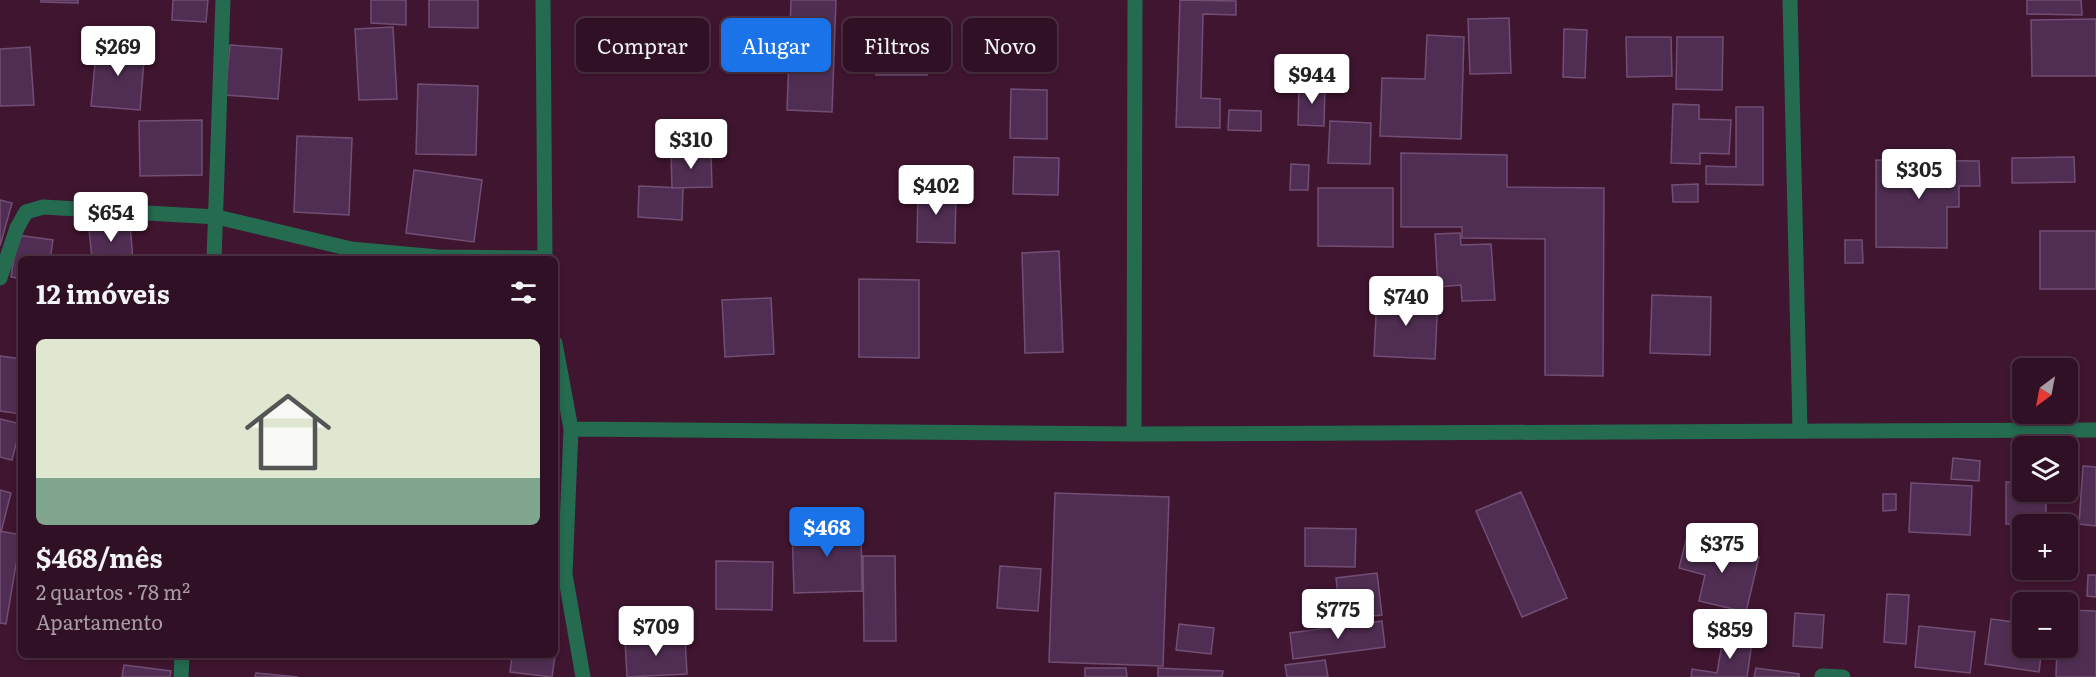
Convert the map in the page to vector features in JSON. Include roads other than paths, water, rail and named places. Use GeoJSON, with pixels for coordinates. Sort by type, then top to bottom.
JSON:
{"type":"FeatureCollection","features":[{"type":"Feature","properties":{"kind":"street"},"geometry":{"type":"LineString","coordinates":[[214,256],[223,0]]}},
{"type":"Feature","properties":{"kind":"street"},"geometry":{"type":"LineString","coordinates":[[543,0],[544,256]]}},
{"type":"Feature","properties":{"kind":"street"},"geometry":{"type":"LineString","coordinates":[[1134,434],[1135,0]]}},
{"type":"Feature","properties":{"kind":"street"},"geometry":{"type":"LineString","coordinates":[[1790,0],[1800,430]]}},
{"type":"Feature","properties":{"kind":"street"},"geometry":{"type":"LineString","coordinates":[[0,278],[17,228],[26,212],[43,207],[217,217],[351,249],[427,256]]}},
{"type":"Feature","properties":{"kind":"street"},"geometry":{"type":"LineString","coordinates":[[558,359],[571,429],[565,574],[583,677]]}},
{"type":"Feature","properties":{"kind":"street"},"geometry":{"type":"LineString","coordinates":[[571,429],[1134,434],[2096,429]]}},
{"type":"Feature","properties":{"kind":"street"},"geometry":{"type":"LineString","coordinates":[[181,677],[182,658]]}},
{"type":"Feature","properties":{"kind":"street"},"geometry":{"type":"LineString","coordinates":[[1822,675],[1843,677]]}}]}
